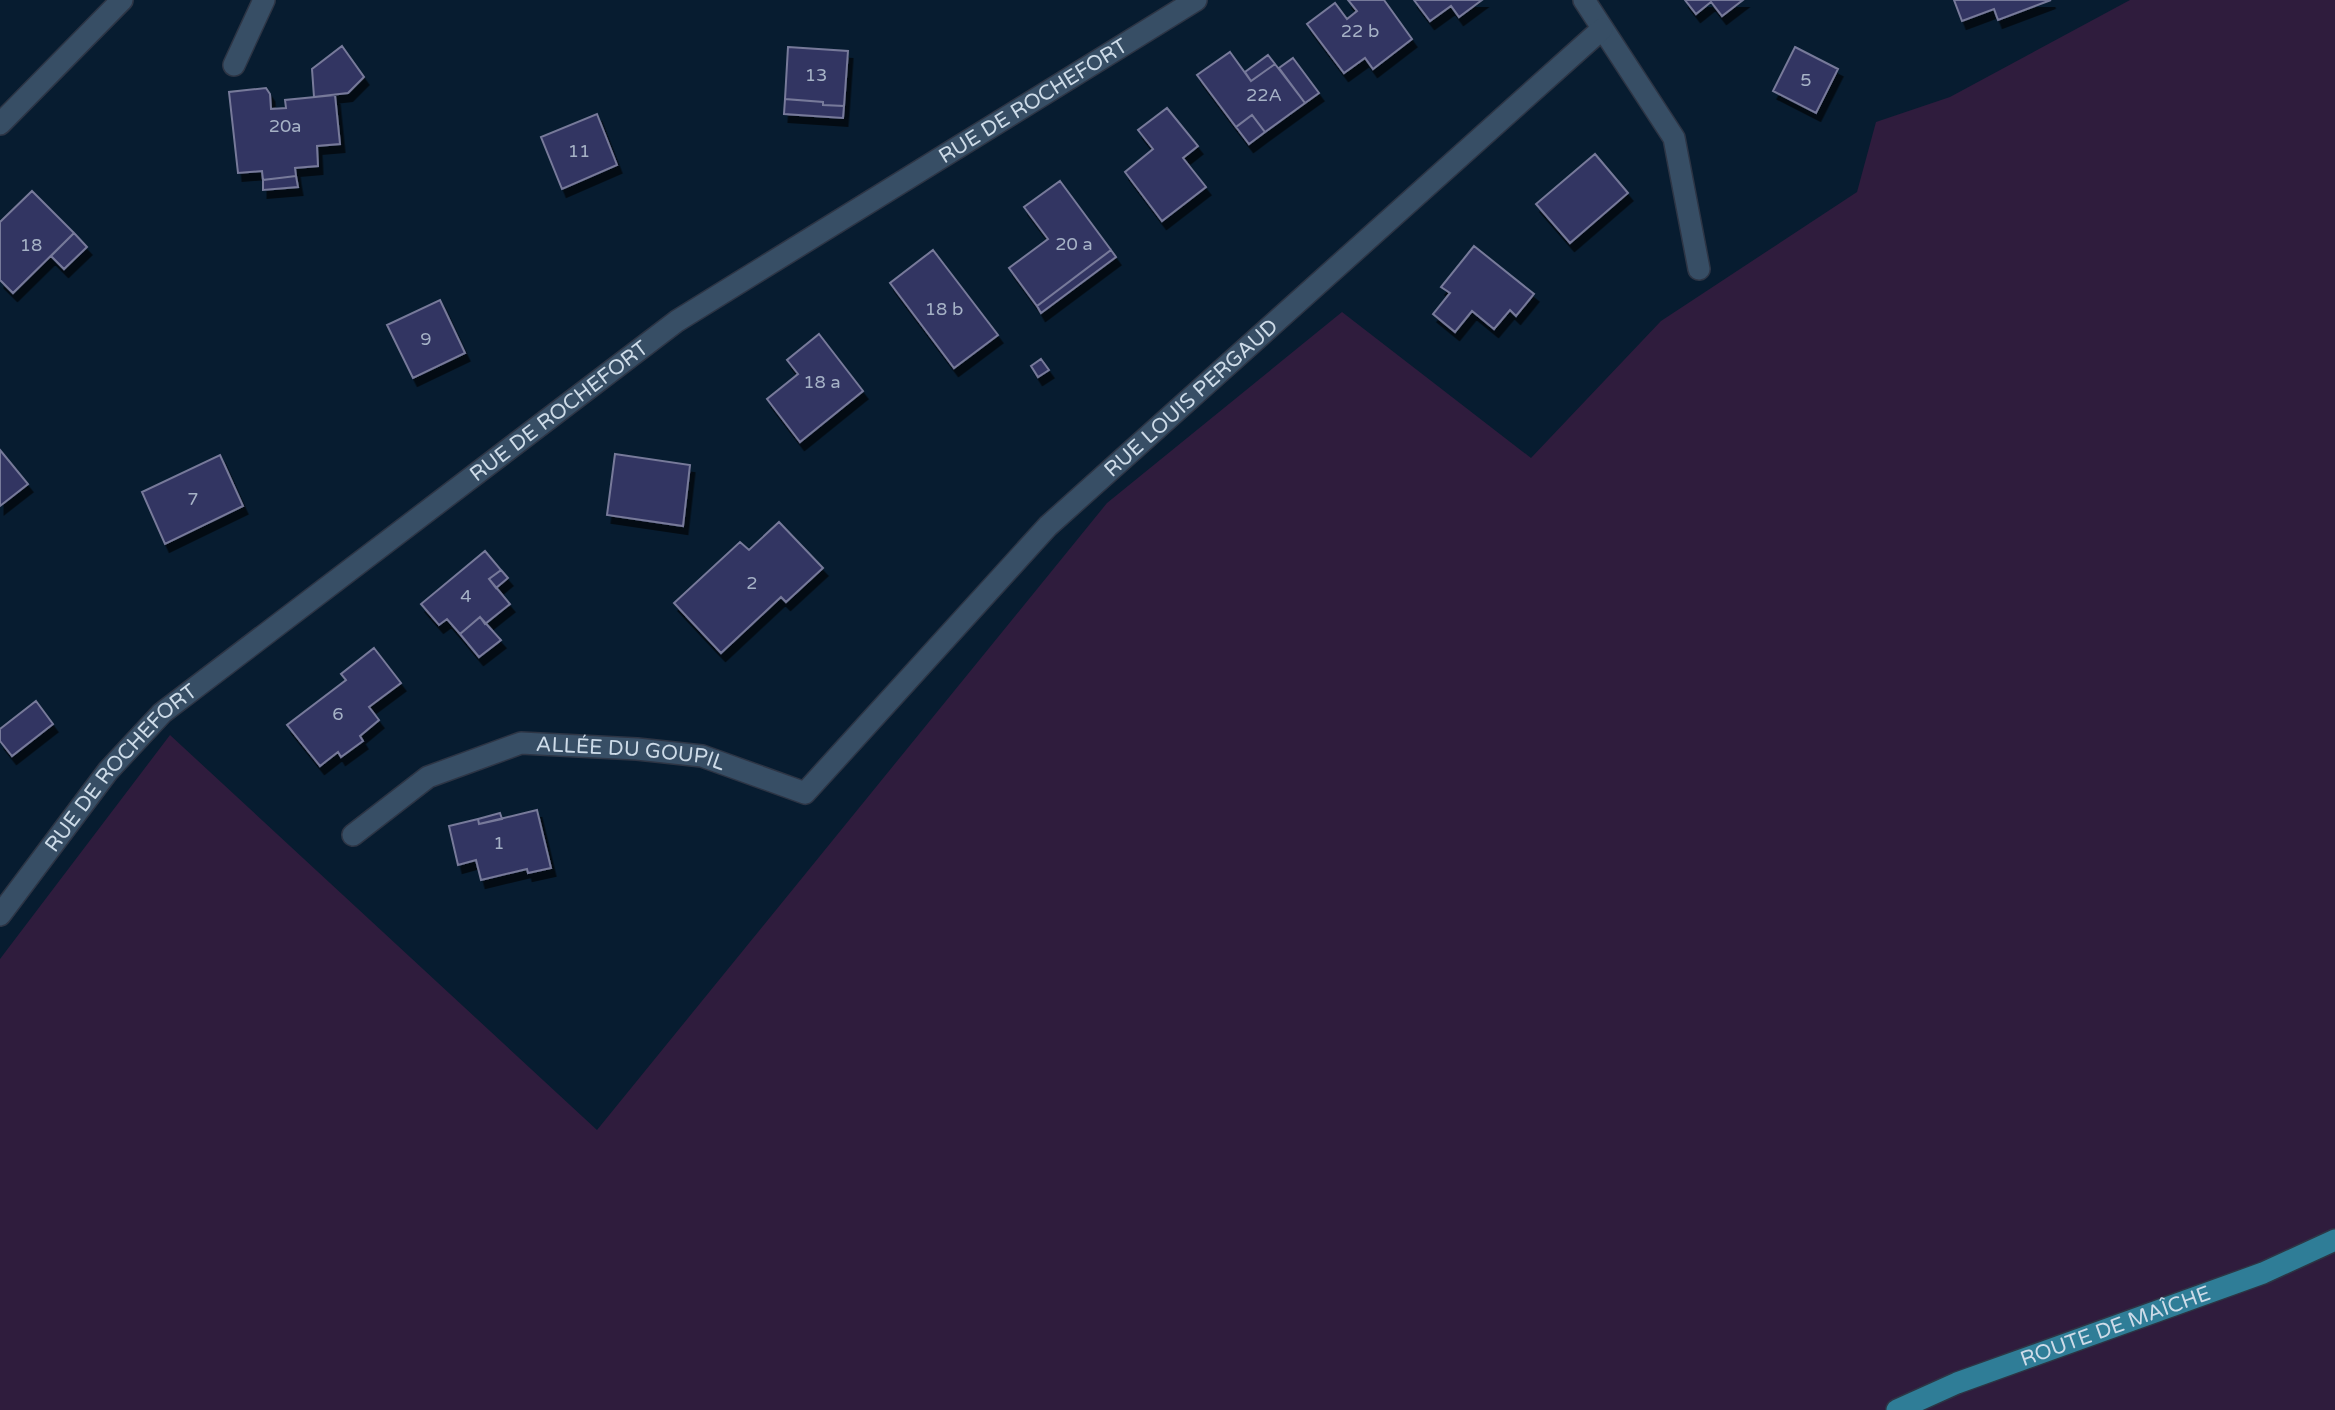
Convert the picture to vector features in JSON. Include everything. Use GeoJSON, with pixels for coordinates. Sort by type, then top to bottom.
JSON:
{"type":"FeatureCollection","features":[{"type":"Feature","properties":{"kind":"main road","name":"ROUTE DE MAÎCHE"},"geometry":{"type":"LineString","coordinates":[[1897,1410],[1957,1384],[2263,1273],[2335,1240]]}},
{"type":"Feature","properties":{"kind":"street"},"geometry":{"type":"LineString","coordinates":[[0,124],[122,0]]}},
{"type":"Feature","properties":{"kind":"street"},"geometry":{"type":"LineString","coordinates":[[234,65],[264,0]]}},
{"type":"Feature","properties":{"kind":"street","name":"RUE DE ROCHEFORT"},"geometry":{"type":"LineString","coordinates":[[0,915],[108,771],[162,713],[677,321],[1196,0]]}},
{"type":"Feature","properties":{"kind":"street"},"geometry":{"type":"LineString","coordinates":[[1584,0],[1674,138],[1699,269]]}},
{"type":"Feature","properties":{"kind":"street","name":"RUE LOUIS PERGAUD"},"geometry":{"type":"LineString","coordinates":[[805,793],[1048,526],[1602,29]]}},
{"type":"Feature","properties":{"kind":"street","name":"ALLÉE DU GOUPIL"},"geometry":{"type":"LineString","coordinates":[[353,835],[428,778],[521,743],[637,749],[702,757],[805,793]]}},
{"type":"Feature","properties":{"kind":"shaded area"},"geometry":{"type":"Polygon","coordinates":[[[2130,0],[2335,0],[2335,1410],[0,1410],[0,959],[170,735],[597,1130],[1107,503],[1342,312],[1531,458],[1661,321],[1857,192],[1876,122],[1950,97],[2130,0]]]}},
{"type":"Feature","properties":{"kind":"building"},"geometry":{"type":"Polygon","coordinates":[[[1348,0],[1384,0],[1412,39],[1373,69],[1365,58],[1344,73],[1307,24],[1335,3],[1347,19],[1357,11],[1348,0]]]}},
{"type":"Feature","properties":{"kind":"building"},"geometry":{"type":"Polygon","coordinates":[[[1414,0],[1482,0],[1459,17],[1451,6],[1430,21],[1414,0]]]}},
{"type":"Feature","properties":{"kind":"building"},"geometry":{"type":"Polygon","coordinates":[[[1685,0],[1743,0],[1722,16],[1711,2],[1696,14],[1685,0]]]}},
{"type":"Feature","properties":{"kind":"building"},"geometry":{"type":"Polygon","coordinates":[[[1954,0],[2051,0],[1998,20],[1994,9],[1962,21],[1954,0]]]}},
{"type":"Feature","properties":{"kind":"building"},"geometry":{"type":"Polygon","coordinates":[[[342,46],[364,77],[348,93],[314,97],[312,69],[342,46]]]}},
{"type":"Feature","properties":{"kind":"building"},"geometry":{"type":"Polygon","coordinates":[[[788,47],[848,51],[844,106],[785,99],[788,47]]]}},
{"type":"Feature","properties":{"kind":"building"},"geometry":{"type":"Polygon","coordinates":[[[1795,47],[1838,69],[1816,113],[1773,91],[1795,47]]]}},
{"type":"Feature","properties":{"kind":"building"},"geometry":{"type":"Polygon","coordinates":[[[1230,52],[1251,81],[1275,64],[1305,103],[1265,132],[1252,115],[1236,127],[1197,75],[1230,52]]]}},
{"type":"Feature","properties":{"kind":"building"},"geometry":{"type":"Polygon","coordinates":[[[1268,55],[1275,64],[1251,81],[1245,72],[1268,55]]]}},
{"type":"Feature","properties":{"kind":"building"},"geometry":{"type":"Polygon","coordinates":[[[1293,58],[1319,93],[1305,103],[1279,68],[1293,58]]]}},
{"type":"Feature","properties":{"kind":"building"},"geometry":{"type":"Polygon","coordinates":[[[266,88],[270,94],[271,109],[286,108],[285,100],[335,95],[340,144],[317,146],[318,166],[295,168],[296,176],[263,180],[262,171],[238,173],[229,92],[266,88]]]}},
{"type":"Feature","properties":{"kind":"building"},"geometry":{"type":"Polygon","coordinates":[[[785,99],[844,106],[843,118],[784,114],[785,99]]]}},
{"type":"Feature","properties":{"kind":"building"},"geometry":{"type":"Polygon","coordinates":[[[1167,108],[1198,146],[1183,158],[1206,187],[1162,221],[1125,172],[1153,149],[1138,130],[1167,108]]]}},
{"type":"Feature","properties":{"kind":"building"},"geometry":{"type":"Polygon","coordinates":[[[597,114],[617,165],[562,189],[541,137],[597,114]]]}},
{"type":"Feature","properties":{"kind":"building"},"geometry":{"type":"Polygon","coordinates":[[[1252,115],[1265,132],[1249,144],[1236,127],[1252,115]]]}},
{"type":"Feature","properties":{"kind":"building"},"geometry":{"type":"Polygon","coordinates":[[[1595,154],[1628,193],[1570,243],[1536,204],[1595,154]]]}},
{"type":"Feature","properties":{"kind":"building"},"geometry":{"type":"Polygon","coordinates":[[[296,176],[298,187],[263,190],[263,180],[296,176]]]}},
{"type":"Feature","properties":{"kind":"building"},"geometry":{"type":"Polygon","coordinates":[[[1060,181],[1111,250],[1037,306],[1009,268],[1048,239],[1024,207],[1060,181]]]}},
{"type":"Feature","properties":{"kind":"building"},"geometry":{"type":"Polygon","coordinates":[[[32,191],[74,233],[13,293],[0,280],[0,222],[32,191]]]}},
{"type":"Feature","properties":{"kind":"building"},"geometry":{"type":"Polygon","coordinates":[[[74,233],[87,247],[64,269],[51,256],[74,233]]]}},
{"type":"Feature","properties":{"kind":"building"},"geometry":{"type":"Polygon","coordinates":[[[1474,246],[1534,294],[1516,316],[1510,310],[1494,329],[1472,311],[1455,332],[1433,314],[1450,293],[1441,287],[1474,246]]]}},
{"type":"Feature","properties":{"kind":"building"},"geometry":{"type":"Polygon","coordinates":[[[933,250],[998,335],[954,368],[890,283],[933,250]]]}},
{"type":"Feature","properties":{"kind":"building"},"geometry":{"type":"Polygon","coordinates":[[[1111,250],[1116,257],[1041,313],[1037,306],[1111,250]]]}},
{"type":"Feature","properties":{"kind":"building"},"geometry":{"type":"Polygon","coordinates":[[[440,300],[465,353],[413,378],[387,325],[440,300]]]}},
{"type":"Feature","properties":{"kind":"building"},"geometry":{"type":"Polygon","coordinates":[[[819,334],[863,391],[800,442],[767,399],[798,374],[787,360],[819,334]]]}},
{"type":"Feature","properties":{"kind":"building"},"geometry":{"type":"Polygon","coordinates":[[[1041,359],[1049,370],[1038,377],[1031,366],[1041,359]]]}},
{"type":"Feature","properties":{"kind":"building"},"geometry":{"type":"Polygon","coordinates":[[[0,450],[28,484],[0,506],[0,450]]]}},
{"type":"Feature","properties":{"kind":"building"},"geometry":{"type":"Polygon","coordinates":[[[615,454],[690,465],[683,526],[607,515],[615,454]]]}},
{"type":"Feature","properties":{"kind":"building"},"geometry":{"type":"Polygon","coordinates":[[[220,455],[243,506],[165,544],[142,492],[220,455]]]}},
{"type":"Feature","properties":{"kind":"building"},"geometry":{"type":"Polygon","coordinates":[[[779,522],[823,568],[786,602],[781,597],[721,653],[674,603],[740,542],[749,550],[779,522]]]}},
{"type":"Feature","properties":{"kind":"building"},"geometry":{"type":"Polygon","coordinates":[[[485,551],[501,570],[489,579],[510,604],[485,624],[480,617],[460,634],[447,619],[439,625],[421,604],[485,551]]]}},
{"type":"Feature","properties":{"kind":"building"},"geometry":{"type":"Polygon","coordinates":[[[501,570],[508,578],[496,588],[489,579],[501,570]]]}},
{"type":"Feature","properties":{"kind":"building"},"geometry":{"type":"Polygon","coordinates":[[[480,617],[501,640],[479,657],[460,634],[480,617]]]}},
{"type":"Feature","properties":{"kind":"building"},"geometry":{"type":"Polygon","coordinates":[[[374,648],[401,683],[369,707],[379,720],[360,736],[363,741],[341,757],[338,752],[320,766],[287,725],[346,680],[341,674],[374,648]]]}},
{"type":"Feature","properties":{"kind":"building"},"geometry":{"type":"Polygon","coordinates":[[[36,701],[53,724],[12,756],[0,741],[0,729],[36,701]]]}},
{"type":"Feature","properties":{"kind":"building"},"geometry":{"type":"Polygon","coordinates":[[[537,810],[551,868],[528,873],[527,869],[481,880],[476,860],[458,865],[449,826],[478,819],[479,824],[537,810]]]}},
{"type":"Feature","properties":{"kind":"building"},"geometry":{"type":"Polygon","coordinates":[[[500,813],[502,819],[479,824],[478,819],[500,813]]]}}]}
